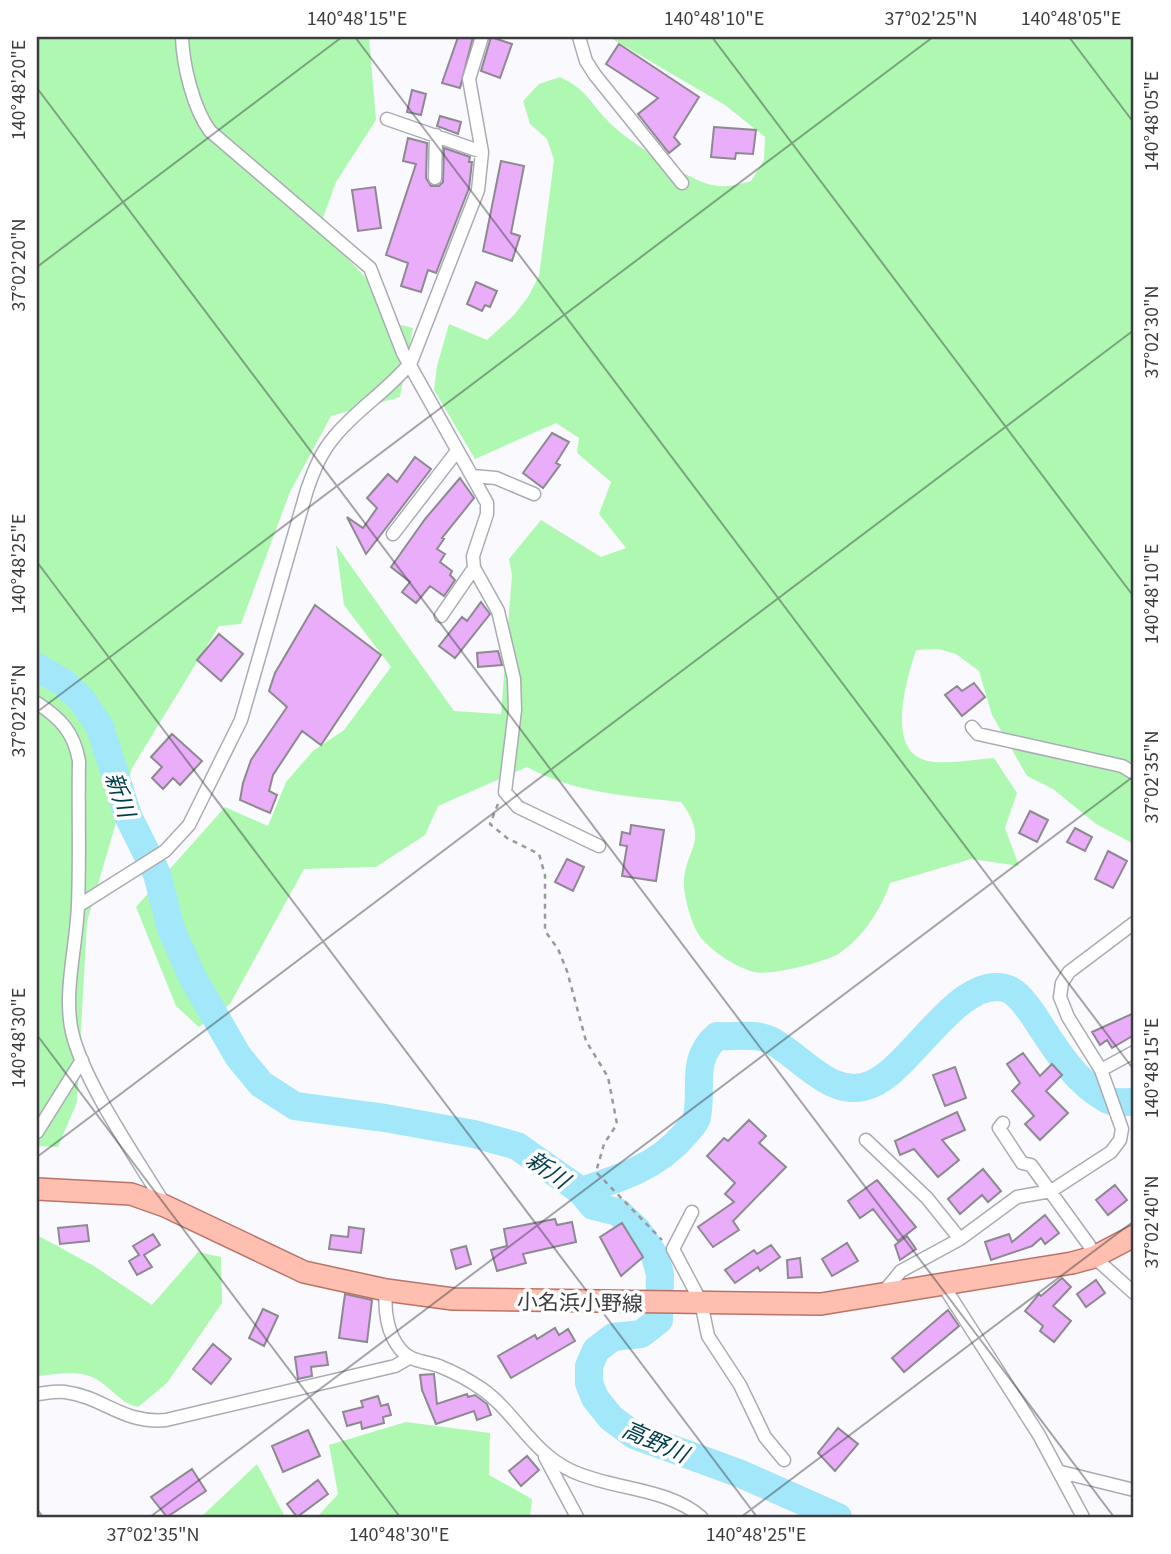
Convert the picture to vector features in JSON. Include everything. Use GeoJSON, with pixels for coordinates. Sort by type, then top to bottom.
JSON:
{"type":"FeatureCollection","features":[{"type":"Feature","properties":{"kind":"main road","name":"小名浜小野線"},"geometry":{"type":"LineString","coordinates":[[37,1189],[131,1194],[165,1206],[304,1272],[386,1290],[453,1299],[821,1304],[1017,1274],[1094,1257],[1134,1236]]}},
{"type":"Feature","properties":{"kind":"street"},"geometry":{"type":"LineString","coordinates":[[182,37],[183,59],[199,116],[210,131],[370,268],[403,353],[411,362],[486,503],[487,514],[473,556],[474,568],[498,611],[514,679],[515,710],[505,792],[518,807],[598,846]]}},
{"type":"Feature","properties":{"kind":"street"},"geometry":{"type":"LineString","coordinates":[[78,906],[157,856],[180,838],[189,825],[241,720],[318,460],[348,421],[400,377],[411,362],[474,206],[482,152],[469,79],[482,37]]}},
{"type":"Feature","properties":{"kind":"street"},"geometry":{"type":"LineString","coordinates":[[579,37],[586,61],[595,75],[682,183]]}},
{"type":"Feature","properties":{"kind":"street"},"geometry":{"type":"LineString","coordinates":[[387,119],[482,152]]}},
{"type":"Feature","properties":{"kind":"street"},"geometry":{"type":"LineString","coordinates":[[435,178],[436,135]]}},
{"type":"Feature","properties":{"kind":"street"},"geometry":{"type":"LineString","coordinates":[[393,534],[457,452]]}},
{"type":"Feature","properties":{"kind":"street"},"geometry":{"type":"LineString","coordinates":[[472,476],[496,478],[534,494]]}},
{"type":"Feature","properties":{"kind":"street"},"geometry":{"type":"LineString","coordinates":[[441,616],[474,568]]}},
{"type":"Feature","properties":{"kind":"street"},"geometry":{"type":"LineString","coordinates":[[37,703],[67,727],[76,740],[79,761],[78,906],[70,994],[71,1031],[82,1060],[165,1206]]}},
{"type":"Feature","properties":{"kind":"street"},"geometry":{"type":"LineString","coordinates":[[972,727],[978,734],[1122,766],[1134,773]]}},
{"type":"Feature","properties":{"kind":"street"},"geometry":{"type":"LineString","coordinates":[[881,1295],[901,1270],[960,1238],[1017,1197],[1051,1191],[1111,1152],[1120,1140],[1122,1129],[1103,1075],[1068,1017],[1060,997],[1062,983],[1069,972],[1134,923]]}},
{"type":"Feature","properties":{"kind":"street"},"geometry":{"type":"LineString","coordinates":[[1103,1075],[1134,1052]]}},
{"type":"Feature","properties":{"kind":"street"},"geometry":{"type":"LineString","coordinates":[[37,1132],[82,1060]]}},
{"type":"Feature","properties":{"kind":"street"},"geometry":{"type":"LineString","coordinates":[[1003,1123],[999,1128],[1001,1135],[1022,1163],[1031,1165],[1051,1191],[1094,1257],[1134,1293]]}},
{"type":"Feature","properties":{"kind":"street"},"geometry":{"type":"LineString","coordinates":[[866,1140],[927,1198],[960,1238]]}},
{"type":"Feature","properties":{"kind":"street"},"geometry":{"type":"LineString","coordinates":[[692,1212],[673,1249],[701,1302],[708,1336],[740,1385],[765,1437],[783,1460]]}},
{"type":"Feature","properties":{"kind":"street"},"geometry":{"type":"LineString","coordinates":[[943,1285],[1061,1472],[1083,1517]]}},
{"type":"Feature","properties":{"kind":"street"},"geometry":{"type":"LineString","coordinates":[[386,1290],[384,1312],[398,1348],[409,1358],[439,1366],[484,1391],[543,1453],[572,1471],[608,1485],[667,1498],[689,1507],[701,1517]]}},
{"type":"Feature","properties":{"kind":"street"},"geometry":{"type":"LineString","coordinates":[[37,1394],[64,1392],[89,1398],[130,1418],[145,1422],[166,1420],[395,1366],[409,1358]]}},
{"type":"Feature","properties":{"kind":"street"},"geometry":{"type":"LineString","coordinates":[[543,1453],[578,1517]]}},
{"type":"Feature","properties":{"kind":"street"},"geometry":{"type":"LineString","coordinates":[[1061,1472],[1134,1490]]}},
{"type":"Feature","properties":{"kind":"path"},"geometry":{"type":"LineString","coordinates":[[505,792],[490,824],[507,838],[539,854],[545,875],[545,931],[558,949],[567,971],[584,1034],[608,1077],[618,1118],[596,1163],[596,1172],[611,1191],[673,1249]]}},
{"type":"Feature","properties":{"kind":"green space"},"geometry":{"type":"Polygon","coordinates":[[[37,37],[369,37],[376,120],[336,182],[319,229],[372,284],[384,321],[413,328],[400,397],[331,416],[290,492],[241,624],[219,626],[132,768],[87,922],[77,1102],[58,1147],[37,1146],[37,37]]]}},
{"type":"Feature","properties":{"kind":"green space"},"geometry":{"type":"Polygon","coordinates":[[[609,37],[1134,37],[1134,844],[1096,824],[1053,789],[1027,776],[992,715],[979,671],[956,654],[938,649],[916,650],[902,713],[906,744],[914,755],[928,761],[994,758],[1017,793],[1005,828],[1019,866],[971,859],[890,883],[871,921],[841,952],[799,967],[754,972],[720,955],[705,942],[695,928],[684,887],[695,837],[694,827],[681,802],[582,788],[563,783],[527,767],[438,806],[425,835],[376,867],[304,869],[230,1004],[199,1027],[176,1006],[136,907],[225,807],[268,826],[286,782],[313,751],[344,730],[391,667],[344,605],[336,545],[454,711],[501,714],[512,575],[509,559],[541,520],[601,557],[626,548],[599,514],[611,482],[577,453],[579,438],[556,423],[475,459],[434,390],[437,366],[449,324],[487,340],[514,315],[539,276],[554,160],[547,139],[530,124],[523,101],[539,84],[560,77],[569,82],[582,91],[615,128],[640,147],[670,166],[708,184],[725,186],[751,181],[764,160],[765,137],[725,105],[609,37]]]}},
{"type":"Feature","properties":{"kind":"green space"},"geometry":{"type":"Polygon","coordinates":[[[37,1235],[94,1266],[152,1305],[198,1252],[221,1257],[222,1303],[167,1383],[138,1407],[125,1402],[98,1380],[86,1375],[37,1376],[37,1235]]]}},
{"type":"Feature","properties":{"kind":"green space"},"geometry":{"type":"Polygon","coordinates":[[[406,1422],[490,1433],[489,1475],[532,1499],[530,1517],[317,1517],[338,1494],[329,1445],[406,1422]]]}},
{"type":"Feature","properties":{"kind":"green space"},"geometry":{"type":"Polygon","coordinates":[[[257,1464],[285,1517],[201,1517],[257,1464]]]}},
{"type":"Feature","properties":{"kind":"building"},"geometry":{"type":"Polygon","coordinates":[[[458,37],[473,37],[460,88],[442,83],[458,37]]]}},
{"type":"Feature","properties":{"kind":"building"},"geometry":{"type":"Polygon","coordinates":[[[491,37],[512,44],[500,78],[481,71],[491,37]]]}},
{"type":"Feature","properties":{"kind":"building"},"geometry":{"type":"Polygon","coordinates":[[[619,44],[699,97],[674,137],[680,144],[669,153],[638,114],[658,98],[606,64],[619,44]]]}},
{"type":"Feature","properties":{"kind":"building"},"geometry":{"type":"Polygon","coordinates":[[[412,90],[426,94],[421,115],[407,112],[412,90]]]}},
{"type":"Feature","properties":{"kind":"building"},"geometry":{"type":"Polygon","coordinates":[[[440,116],[461,122],[458,134],[437,126],[440,116]]]}},
{"type":"Feature","properties":{"kind":"building"},"geometry":{"type":"Polygon","coordinates":[[[714,127],[756,130],[753,154],[736,153],[735,159],[711,157],[714,127]]]}},
{"type":"Feature","properties":{"kind":"building"},"geometry":{"type":"Polygon","coordinates":[[[408,138],[427,143],[426,178],[431,186],[439,186],[443,182],[444,148],[470,157],[469,162],[472,162],[469,188],[436,273],[428,270],[421,292],[401,286],[408,263],[386,255],[416,164],[403,161],[408,138]]]}},
{"type":"Feature","properties":{"kind":"building"},"geometry":{"type":"Polygon","coordinates":[[[501,161],[524,166],[511,233],[520,236],[512,261],[483,251],[501,161]]]}},
{"type":"Feature","properties":{"kind":"building"},"geometry":{"type":"Polygon","coordinates":[[[375,187],[381,228],[358,231],[352,190],[375,187]]]}},
{"type":"Feature","properties":{"kind":"building"},"geometry":{"type":"Polygon","coordinates":[[[476,282],[497,291],[490,307],[485,305],[482,311],[467,304],[476,282]]]}},
{"type":"Feature","properties":{"kind":"building"},"geometry":{"type":"Polygon","coordinates":[[[552,433],[569,442],[556,463],[560,465],[543,488],[523,473],[552,433]]]}},
{"type":"Feature","properties":{"kind":"building"},"geometry":{"type":"Polygon","coordinates":[[[415,457],[431,469],[366,554],[347,517],[363,528],[377,508],[367,498],[388,474],[397,482],[415,457]]]}},
{"type":"Feature","properties":{"kind":"building"},"geometry":{"type":"Polygon","coordinates":[[[460,478],[474,498],[442,538],[444,539],[437,549],[445,554],[440,562],[452,571],[450,575],[455,580],[444,596],[430,586],[416,603],[402,592],[410,582],[391,567],[425,519],[460,478]]]}},
{"type":"Feature","properties":{"kind":"building"},"geometry":{"type":"Polygon","coordinates":[[[481,602],[490,614],[455,658],[439,646],[462,617],[467,621],[481,602]]]}},
{"type":"Feature","properties":{"kind":"building"},"geometry":{"type":"Polygon","coordinates":[[[315,605],[381,655],[321,745],[302,731],[273,775],[269,791],[277,795],[270,813],[240,800],[243,783],[251,760],[287,707],[269,691],[275,673],[315,605]]]}},
{"type":"Feature","properties":{"kind":"building"},"geometry":{"type":"Polygon","coordinates":[[[219,634],[243,654],[221,681],[197,660],[219,634]]]}},
{"type":"Feature","properties":{"kind":"building"},"geometry":{"type":"Polygon","coordinates":[[[498,651],[502,665],[478,667],[477,653],[498,651]]]}},
{"type":"Feature","properties":{"kind":"building"},"geometry":{"type":"Polygon","coordinates":[[[974,683],[985,697],[962,716],[945,695],[957,686],[962,691],[974,683]]]}},
{"type":"Feature","properties":{"kind":"building"},"geometry":{"type":"Polygon","coordinates":[[[172,734],[202,761],[180,785],[173,778],[163,789],[152,778],[162,767],[151,757],[172,734]]]}},
{"type":"Feature","properties":{"kind":"building"},"geometry":{"type":"Polygon","coordinates":[[[1030,811],[1048,820],[1037,842],[1019,833],[1030,811]]]}},
{"type":"Feature","properties":{"kind":"building"},"geometry":{"type":"Polygon","coordinates":[[[631,825],[664,830],[656,881],[622,876],[627,846],[620,845],[622,832],[630,834],[631,825]]]}},
{"type":"Feature","properties":{"kind":"building"},"geometry":{"type":"Polygon","coordinates":[[[1075,828],[1092,837],[1085,851],[1067,842],[1075,828]]]}},
{"type":"Feature","properties":{"kind":"building"},"geometry":{"type":"Polygon","coordinates":[[[1108,851],[1127,861],[1113,888],[1095,879],[1108,851]]]}},
{"type":"Feature","properties":{"kind":"building"},"geometry":{"type":"Polygon","coordinates":[[[567,859],[584,867],[573,891],[555,882],[567,859]]]}},
{"type":"Feature","properties":{"kind":"building"},"geometry":{"type":"Polygon","coordinates":[[[1134,1013],[1134,1035],[1112,1048],[1107,1040],[1100,1045],[1092,1032],[1134,1013]]]}},
{"type":"Feature","properties":{"kind":"building"},"geometry":{"type":"Polygon","coordinates":[[[1023,1053],[1040,1076],[1052,1064],[1062,1075],[1046,1091],[1068,1113],[1040,1140],[1025,1124],[1034,1116],[1012,1091],[1020,1083],[1007,1064],[1023,1053]]]}},
{"type":"Feature","properties":{"kind":"building"},"geometry":{"type":"Polygon","coordinates":[[[955,1067],[966,1098],[945,1106],[933,1075],[955,1067]]]}},
{"type":"Feature","properties":{"kind":"building"},"geometry":{"type":"Polygon","coordinates":[[[957,1112],[965,1130],[942,1140],[959,1160],[938,1177],[914,1149],[900,1155],[895,1141],[957,1112]]]}},
{"type":"Feature","properties":{"kind":"building"},"geometry":{"type":"Polygon","coordinates":[[[749,1120],[766,1136],[759,1143],[786,1167],[733,1221],[739,1230],[713,1247],[698,1227],[734,1202],[725,1194],[735,1183],[707,1156],[724,1138],[728,1141],[749,1120]]]}},
{"type":"Feature","properties":{"kind":"building"},"geometry":{"type":"Polygon","coordinates":[[[983,1169],[1001,1191],[988,1202],[982,1195],[960,1214],[948,1199],[983,1169]]]}},
{"type":"Feature","properties":{"kind":"building"},"geometry":{"type":"Polygon","coordinates":[[[877,1180],[916,1227],[898,1241],[873,1209],[860,1218],[848,1201],[877,1180]]]}},
{"type":"Feature","properties":{"kind":"building"},"geometry":{"type":"Polygon","coordinates":[[[1115,1185],[1127,1200],[1108,1215],[1096,1200],[1115,1185]]]}},
{"type":"Feature","properties":{"kind":"building"},"geometry":{"type":"Polygon","coordinates":[[[1045,1215],[1059,1233],[1045,1244],[1041,1238],[1032,1246],[991,1260],[985,1242],[1009,1234],[1012,1242],[1045,1215]]]}},
{"type":"Feature","properties":{"kind":"building"},"geometry":{"type":"Polygon","coordinates":[[[555,1219],[557,1225],[572,1222],[576,1242],[523,1254],[526,1263],[497,1271],[491,1250],[507,1246],[504,1229],[555,1219]]]}},
{"type":"Feature","properties":{"kind":"building"},"geometry":{"type":"Polygon","coordinates":[[[622,1223],[643,1257],[621,1276],[600,1237],[622,1223]]]}},
{"type":"Feature","properties":{"kind":"building"},"geometry":{"type":"Polygon","coordinates":[[[87,1225],[89,1241],[60,1244],[58,1228],[87,1225]]]}},
{"type":"Feature","properties":{"kind":"building"},"geometry":{"type":"Polygon","coordinates":[[[349,1227],[364,1229],[361,1253],[329,1249],[331,1235],[348,1237],[349,1227]]]}},
{"type":"Feature","properties":{"kind":"building"},"geometry":{"type":"Polygon","coordinates":[[[153,1234],[160,1245],[144,1255],[152,1267],[137,1275],[129,1261],[139,1255],[133,1246],[153,1234]]]}},
{"type":"Feature","properties":{"kind":"building"},"geometry":{"type":"Polygon","coordinates":[[[907,1236],[916,1249],[900,1260],[895,1245],[907,1236]]]}},
{"type":"Feature","properties":{"kind":"building"},"geometry":{"type":"Polygon","coordinates":[[[847,1243],[858,1261],[832,1276],[822,1259],[847,1243]]]}},
{"type":"Feature","properties":{"kind":"building"},"geometry":{"type":"Polygon","coordinates":[[[771,1245],[780,1257],[760,1271],[758,1267],[735,1283],[725,1270],[754,1250],[757,1254],[771,1245]]]}},
{"type":"Feature","properties":{"kind":"building"},"geometry":{"type":"Polygon","coordinates":[[[466,1246],[471,1264],[456,1269],[451,1250],[466,1246]]]}},
{"type":"Feature","properties":{"kind":"building"},"geometry":{"type":"Polygon","coordinates":[[[800,1258],[802,1277],[788,1278],[787,1260],[800,1258]]]}},
{"type":"Feature","properties":{"kind":"building"},"geometry":{"type":"Polygon","coordinates":[[[1062,1278],[1071,1287],[1053,1306],[1071,1321],[1054,1342],[1040,1331],[1043,1326],[1025,1311],[1039,1294],[1041,1296],[1062,1278]]]}},
{"type":"Feature","properties":{"kind":"building"},"geometry":{"type":"Polygon","coordinates":[[[1096,1280],[1105,1293],[1086,1307],[1077,1294],[1096,1280]]]}},
{"type":"Feature","properties":{"kind":"building"},"geometry":{"type":"Polygon","coordinates":[[[345,1294],[372,1300],[367,1342],[339,1338],[345,1294]]]}},
{"type":"Feature","properties":{"kind":"building"},"geometry":{"type":"Polygon","coordinates":[[[263,1309],[278,1316],[264,1346],[249,1338],[263,1309]]]}},
{"type":"Feature","properties":{"kind":"building"},"geometry":{"type":"Polygon","coordinates":[[[948,1310],[959,1326],[904,1372],[892,1358],[948,1310]]]}},
{"type":"Feature","properties":{"kind":"building"},"geometry":{"type":"Polygon","coordinates":[[[555,1328],[559,1335],[568,1329],[575,1341],[511,1378],[498,1356],[535,1335],[537,1339],[555,1328]]]}},
{"type":"Feature","properties":{"kind":"building"},"geometry":{"type":"Polygon","coordinates":[[[213,1344],[231,1359],[211,1384],[193,1369],[213,1344]]]}},
{"type":"Feature","properties":{"kind":"building"},"geometry":{"type":"Polygon","coordinates":[[[326,1352],[328,1365],[311,1367],[312,1376],[298,1379],[295,1357],[326,1352]]]}},
{"type":"Feature","properties":{"kind":"building"},"geometry":{"type":"Polygon","coordinates":[[[434,1374],[437,1404],[467,1394],[468,1397],[475,1395],[487,1404],[491,1415],[477,1420],[474,1411],[436,1424],[422,1390],[420,1375],[434,1374]]]}},
{"type":"Feature","properties":{"kind":"building"},"geometry":{"type":"Polygon","coordinates":[[[378,1396],[381,1406],[388,1404],[391,1415],[383,1417],[384,1423],[362,1429],[361,1422],[347,1426],[343,1412],[363,1407],[361,1401],[378,1396]]]}},
{"type":"Feature","properties":{"kind":"building"},"geometry":{"type":"Polygon","coordinates":[[[838,1428],[858,1444],[835,1471],[818,1453],[838,1428]]]}},
{"type":"Feature","properties":{"kind":"building"},"geometry":{"type":"Polygon","coordinates":[[[308,1430],[320,1456],[283,1472],[272,1446],[308,1430]]]}},
{"type":"Feature","properties":{"kind":"building"},"geometry":{"type":"Polygon","coordinates":[[[527,1456],[539,1470],[521,1486],[509,1471],[527,1456]]]}},
{"type":"Feature","properties":{"kind":"building"},"geometry":{"type":"Polygon","coordinates":[[[192,1469],[206,1491],[167,1517],[151,1497],[192,1469]]]}},
{"type":"Feature","properties":{"kind":"building"},"geometry":{"type":"Polygon","coordinates":[[[318,1480],[328,1494],[297,1517],[287,1504],[318,1480]]]}},
{"type":"Feature","properties":{"kind":"waterway","name":"新川"},"geometry":{"type":"LineString","coordinates":[[37,667],[64,683],[82,700],[100,727],[128,816],[157,874],[171,929],[193,978],[238,1056],[261,1084],[295,1106],[474,1134],[517,1146],[581,1191],[593,1206],[618,1212],[638,1231],[655,1256],[660,1274],[659,1320],[641,1334],[613,1337],[596,1350],[589,1366],[589,1383],[595,1398],[611,1418],[634,1435],[741,1474],[838,1517]]}},
{"type":"Feature","properties":{"kind":"waterway","name":"新川"},"geometry":{"type":"LineString","coordinates":[[581,1191],[638,1170],[663,1155],[690,1128],[697,1117],[700,1064],[703,1054],[717,1036],[765,1038],[830,1082],[857,1088],[872,1084],[887,1075],[953,1009],[970,996],[987,988],[1005,988],[1017,995],[1084,1083],[1108,1100],[1134,1102]]}},
{"type":"Feature","properties":{"kind":"water label","name":"高野川"},"geometry":{"type":"Point","coordinates":[656,1440]}}]}
